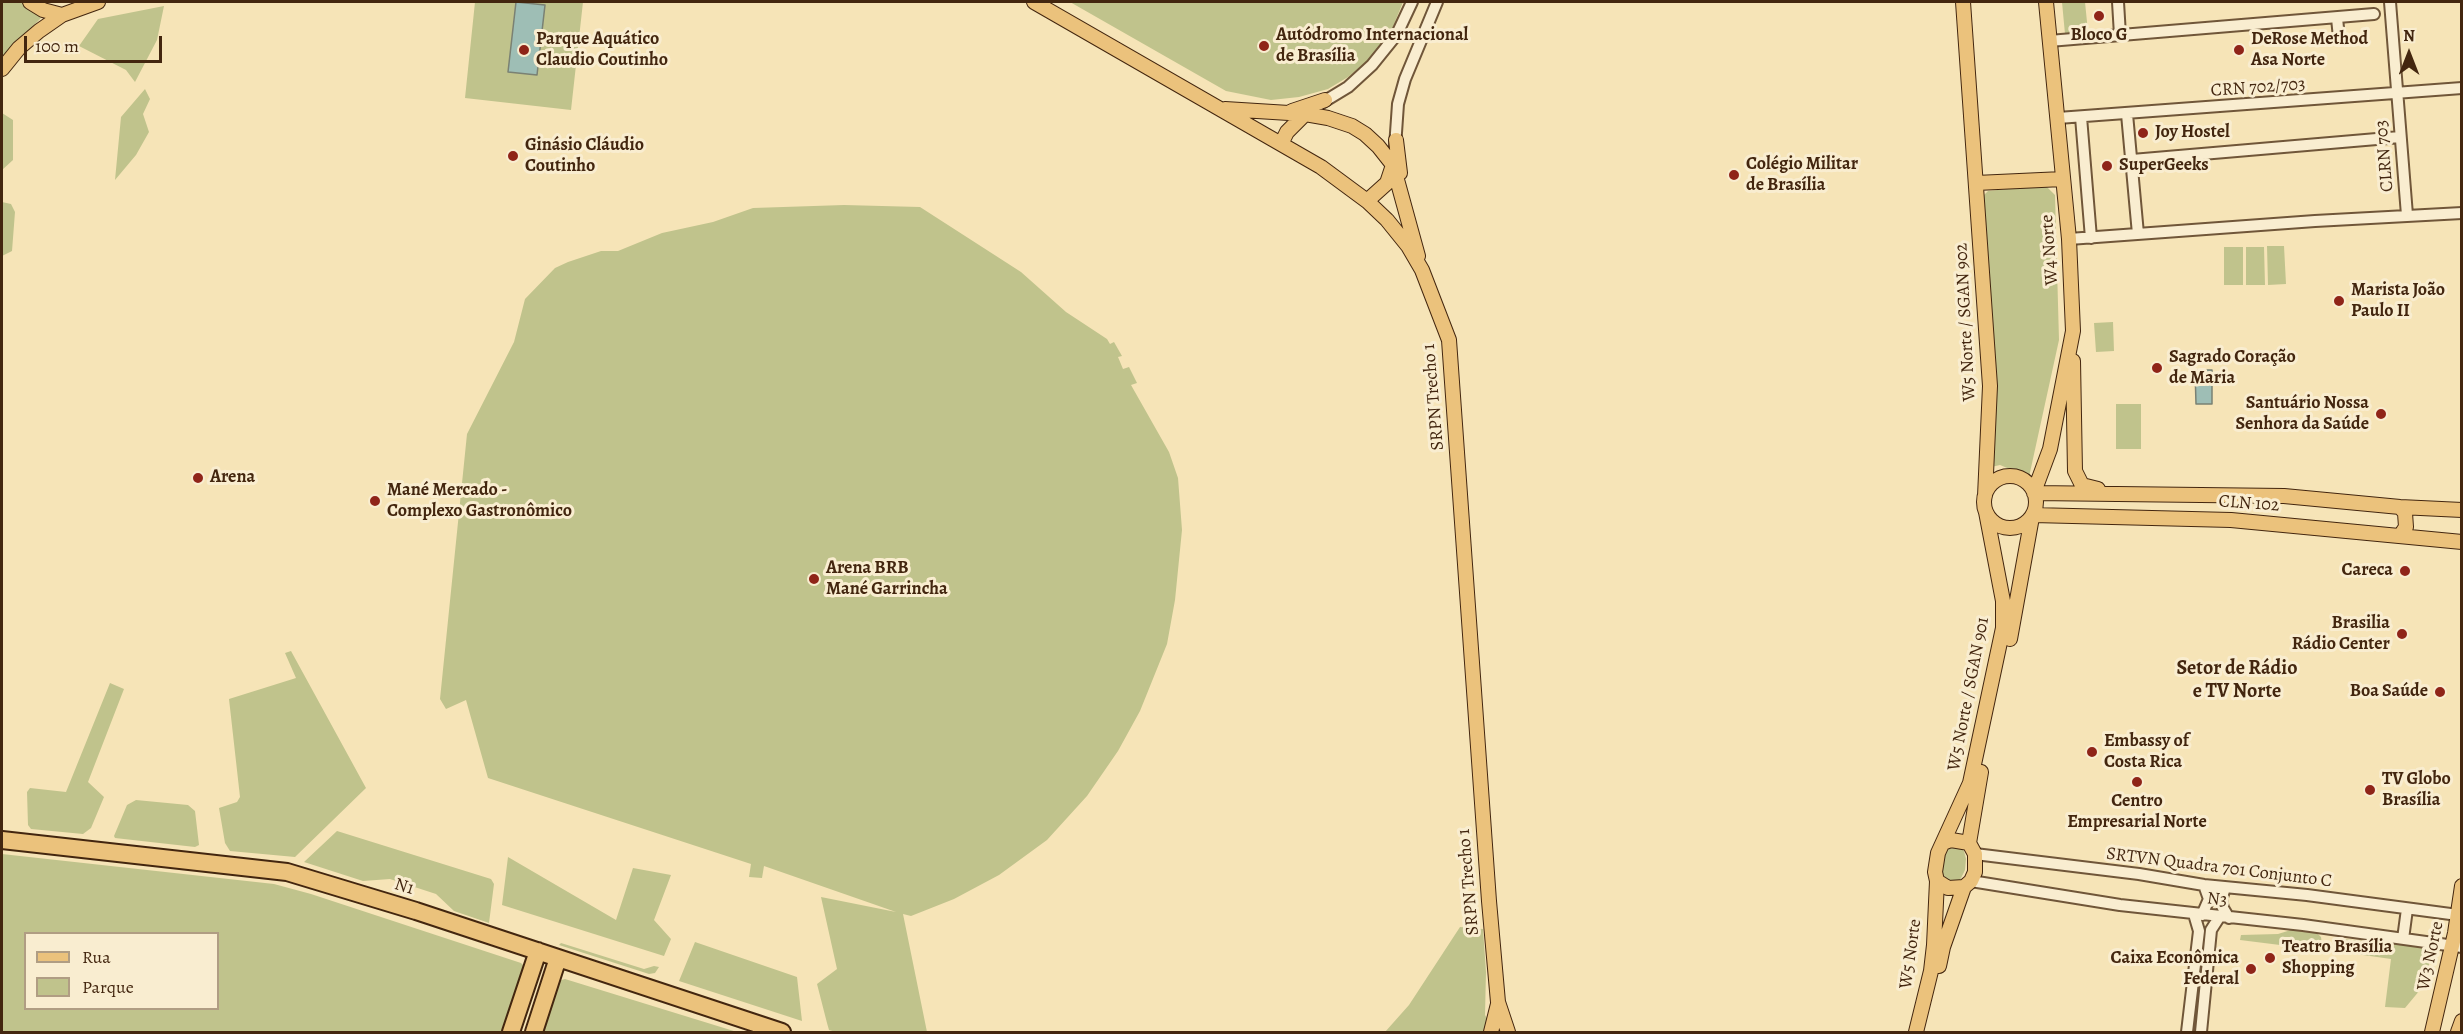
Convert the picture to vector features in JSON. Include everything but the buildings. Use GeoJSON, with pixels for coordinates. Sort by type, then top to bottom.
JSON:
{"type":"FeatureCollection","features":[{"type":"Feature","properties":{"kind":"highway","name":"N1"},"geometry":{"type":"LineString","coordinates":[[2,840],[287,872],[538,951],[782,1032]]}},
{"type":"Feature","properties":{"kind":"highway"},"geometry":{"type":"LineString","coordinates":[[511,1032],[538,951]]}},
{"type":"Feature","properties":{"kind":"highway"},"geometry":{"type":"LineString","coordinates":[[518,1014],[536,1026],[558,958]]}},
{"type":"Feature","properties":{"kind":"main road"},"geometry":{"type":"LineString","coordinates":[[30,2],[43,10],[62,15]]}},
{"type":"Feature","properties":{"kind":"main road"},"geometry":{"type":"LineString","coordinates":[[2,69],[20,48],[62,15],[98,2]]}},
{"type":"Feature","properties":{"kind":"main road","name":"SRPN Trecho 1"},"geometry":{"type":"LineString","coordinates":[[1034,2],[1282,142],[1321,167],[1367,201],[1387,220],[1408,246],[1422,270],[1449,340],[1480,800],[1498,1002],[1508,1032]]}},
{"type":"Feature","properties":{"kind":"main road","name":"W5 Norte / SGAN 902"},"geometry":{"type":"LineString","coordinates":[[1963,2],[1990,386],[1985,496]]}},
{"type":"Feature","properties":{"kind":"main road","name":"W4 Norte"},"geometry":{"type":"LineString","coordinates":[[2034,492],[2050,449],[2073,331],[2069,239],[2046,2]]}},
{"type":"Feature","properties":{"kind":"main road"},"geometry":{"type":"LineString","coordinates":[[1281,112],[1297,110],[1326,100]]}},
{"type":"Feature","properties":{"kind":"main road"},"geometry":{"type":"LineString","coordinates":[[1223,109],[1305,114],[1328,118],[1352,126],[1378,146],[1393,165],[1422,270]]}},
{"type":"Feature","properties":{"kind":"main road"},"geometry":{"type":"LineString","coordinates":[[1282,142],[1291,127],[1305,114]]}},
{"type":"Feature","properties":{"kind":"main road"},"geometry":{"type":"LineString","coordinates":[[1396,140],[1401,190]]}},
{"type":"Feature","properties":{"kind":"main road"},"geometry":{"type":"LineString","coordinates":[[1367,201],[1387,183],[1393,165]]}},
{"type":"Feature","properties":{"kind":"main road"},"geometry":{"type":"LineString","coordinates":[[1976,183],[2063,179]]}},
{"type":"Feature","properties":{"kind":"main road"},"geometry":{"type":"LineString","coordinates":[[2073,331],[2075,471],[2082,484],[2118,493]]}},
{"type":"Feature","properties":{"kind":"main road"},"geometry":{"type":"LineString","coordinates":[[1972,848],[1951,840],[1943,843],[1936,863],[1937,880],[1948,888],[1967,884],[1975,872],[1972,848],[1979,779],[2007,651],[2032,516],[2036,507],[2034,492],[2028,483],[2018,477],[2006,476],[1996,480],[1988,488],[1985,496],[1986,512],[1991,519],[2005,528],[2021,526],[2032,516]]}},
{"type":"Feature","properties":{"kind":"main road","name":"CLN 102"},"geometry":{"type":"LineString","coordinates":[[2034,492],[2284,496],[2400,507],[2462,510]]}},
{"type":"Feature","properties":{"kind":"main road"},"geometry":{"type":"LineString","coordinates":[[2151,493],[2151,517]]}},
{"type":"Feature","properties":{"kind":"main road"},"geometry":{"type":"LineString","coordinates":[[2400,507],[2405,513],[2406,527],[2400,536]]}},
{"type":"Feature","properties":{"kind":"main road","name":"W5 Norte / SGAN 901"},"geometry":{"type":"LineString","coordinates":[[1943,843],[1970,783],[2003,628],[2003,601],[1986,512]]}},
{"type":"Feature","properties":{"kind":"main road","name":"CLN 102"},"geometry":{"type":"LineString","coordinates":[[2032,516],[2231,520],[2462,542]]}},
{"type":"Feature","properties":{"kind":"main road","name":"W5 Norte"},"geometry":{"type":"LineString","coordinates":[[1916,1032],[1931,971],[1937,880]]}},
{"type":"Feature","properties":{"kind":"main road","name":"W5 Norte"},"geometry":{"type":"LineString","coordinates":[[1925,1032],[1943,947],[1967,884]]}},
{"type":"Feature","properties":{"kind":"main road","name":"W3 Norte"},"geometry":{"type":"LineString","coordinates":[[2432,1032],[2456,946],[2462,886]]}},
{"type":"Feature","properties":{"kind":"main road","name":"SRPN Trecho 1"},"geometry":{"type":"LineString","coordinates":[[1491,1032],[1498,1002]]}},
{"type":"Feature","properties":{"kind":"main road"},"geometry":{"type":"LineString","coordinates":[[2458,1032],[2462,1021]]}},
{"type":"Feature","properties":{"kind":"street"},"geometry":{"type":"LineString","coordinates":[[1305,114],[1348,87],[1372,65],[1397,33],[1412,2]]}},
{"type":"Feature","properties":{"kind":"street"},"geometry":{"type":"LineString","coordinates":[[1393,165],[1398,104],[1405,79],[1437,2]]}},
{"type":"Feature","properties":{"kind":"street"},"geometry":{"type":"LineString","coordinates":[[2118,2],[2120,35]]}},
{"type":"Feature","properties":{"kind":"street","name":"CLRN 703"},"geometry":{"type":"LineString","coordinates":[[2390,2],[2407,215]]}},
{"type":"Feature","properties":{"kind":"street"},"geometry":{"type":"LineString","coordinates":[[2049,41],[2374,14]]}},
{"type":"Feature","properties":{"kind":"street"},"geometry":{"type":"LineString","coordinates":[[2337,18],[2339,38]]}},
{"type":"Feature","properties":{"kind":"street","name":"CRN 702/703"},"geometry":{"type":"LineString","coordinates":[[2058,118],[2462,88]]}},
{"type":"Feature","properties":{"kind":"street"},"geometry":{"type":"LineString","coordinates":[[2127,114],[2138,234]]}},
{"type":"Feature","properties":{"kind":"street"},"geometry":{"type":"LineString","coordinates":[[2081,117],[2091,238]]}},
{"type":"Feature","properties":{"kind":"street"},"geometry":{"type":"LineString","coordinates":[[2132,160],[2400,138]]}},
{"type":"Feature","properties":{"kind":"street"},"geometry":{"type":"LineString","coordinates":[[2069,239],[2462,213]]}},
{"type":"Feature","properties":{"kind":"street","name":"SRTVN Quadra 701 Conjunto C"},"geometry":{"type":"LineString","coordinates":[[1972,848],[2225,888],[2307,895],[2458,915]]}},
{"type":"Feature","properties":{"kind":"street","name":"N3"},"geometry":{"type":"LineString","coordinates":[[1967,884],[2120,905],[2313,926],[2456,946]]}},
{"type":"Feature","properties":{"kind":"street"},"geometry":{"type":"LineString","coordinates":[[2187,1032],[2199,931],[2198,914],[2209,899],[2204,885]]}},
{"type":"Feature","properties":{"kind":"street"},"geometry":{"type":"LineString","coordinates":[[2201,1032],[2211,930],[2224,917],[2221,900],[2225,888]]}},
{"type":"Feature","properties":{"kind":"street"},"geometry":{"type":"LineString","coordinates":[[2403,939],[2407,909]]}},
{"type":"Feature","properties":{"kind":"green space"},"geometry":{"type":"Polygon","coordinates":[[[2,2],[23,2],[41,18],[2,58],[2,2]]]}},
{"type":"Feature","properties":{"kind":"green space","name":"Parque Aquático Claudio Coutinho"},"geometry":{"type":"Polygon","coordinates":[[[475,2],[583,2],[571,110],[465,98],[475,2]]]}},
{"type":"Feature","properties":{"kind":"green space","name":"Autódromo Internacional de Brasília"},"geometry":{"type":"Polygon","coordinates":[[[1070,2],[1403,2],[1390,34],[1371,58],[1348,77],[1328,89],[1299,97],[1271,100],[1226,91],[1070,2]]]}},
{"type":"Feature","properties":{"kind":"green space"},"geometry":{"type":"Polygon","coordinates":[[[2062,2],[2085,2],[2088,32],[2065,34],[2062,2]]]}},
{"type":"Feature","properties":{"kind":"green space"},"geometry":{"type":"Polygon","coordinates":[[[164,6],[157,40],[135,82],[126,70],[79,46],[98,19],[164,6]]]}},
{"type":"Feature","properties":{"kind":"green space"},"geometry":{"type":"Polygon","coordinates":[[[145,89],[150,99],[143,114],[149,132],[136,155],[115,180],[121,117],[145,89]]]}},
{"type":"Feature","properties":{"kind":"green space"},"geometry":{"type":"Polygon","coordinates":[[[2,113],[13,120],[13,160],[2,170],[2,113]]]}},
{"type":"Feature","properties":{"kind":"green space"},"geometry":{"type":"Polygon","coordinates":[[[2045,185],[2055,195],[2059,340],[2029,477],[2000,465],[1987,468],[1996,385],[1984,195],[1988,191],[2045,185]]]}},
{"type":"Feature","properties":{"kind":"green space"},"geometry":{"type":"Polygon","coordinates":[[[2,202],[11,204],[15,212],[12,251],[2,256],[2,202]]]}},
{"type":"Feature","properties":{"kind":"green space","name":"Arena BRB Mané Garrincha"},"geometry":{"type":"Polygon","coordinates":[[[844,205],[920,207],[1021,272],[1066,312],[1107,339],[1110,344],[1114,342],[1122,356],[1118,357],[1123,369],[1129,367],[1137,383],[1131,385],[1169,452],[1178,478],[1182,530],[1175,600],[1167,644],[1140,711],[1118,751],[1087,796],[1047,840],[999,875],[954,899],[911,916],[903,914],[927,1032],[836,1032],[829,1030],[827,1023],[817,984],[837,969],[821,897],[896,912],[764,866],[762,878],[749,877],[751,864],[488,778],[466,700],[446,709],[440,699],[467,434],[514,342],[525,299],[555,268],[601,251],[618,251],[662,233],[713,222],[753,208],[844,205]]]}},
{"type":"Feature","properties":{"kind":"green space"},"geometry":{"type":"Polygon","coordinates":[[[2267,246],[2284,246],[2286,284],[2268,285],[2267,246]]]}},
{"type":"Feature","properties":{"kind":"green space"},"geometry":{"type":"Polygon","coordinates":[[[2224,247],[2243,247],[2243,285],[2224,285],[2224,247]]]}},
{"type":"Feature","properties":{"kind":"green space"},"geometry":{"type":"Polygon","coordinates":[[[2246,247],[2264,247],[2265,285],[2246,285],[2246,247]]]}},
{"type":"Feature","properties":{"kind":"green space"},"geometry":{"type":"Polygon","coordinates":[[[2113,322],[2114,351],[2096,352],[2094,323],[2113,322]]]}},
{"type":"Feature","properties":{"kind":"green space"},"geometry":{"type":"Polygon","coordinates":[[[2116,404],[2141,404],[2141,449],[2116,449],[2116,404]]]}},
{"type":"Feature","properties":{"kind":"green space"},"geometry":{"type":"Polygon","coordinates":[[[291,651],[366,788],[295,857],[230,851],[225,843],[219,808],[237,802],[240,797],[229,699],[296,678],[285,653],[291,651]]]}},
{"type":"Feature","properties":{"kind":"green space"},"geometry":{"type":"Polygon","coordinates":[[[110,683],[124,689],[88,782],[104,797],[91,828],[83,834],[31,829],[28,825],[27,792],[30,788],[66,792],[110,683]]]}},
{"type":"Feature","properties":{"kind":"green space"},"geometry":{"type":"Polygon","coordinates":[[[136,800],[188,805],[195,811],[199,845],[195,847],[115,838],[127,805],[136,800]]]}},
{"type":"Feature","properties":{"kind":"green space"},"geometry":{"type":"Polygon","coordinates":[[[337,831],[491,879],[494,884],[489,923],[454,911],[436,894],[390,879],[363,881],[304,862],[337,831]]]}},
{"type":"Feature","properties":{"kind":"green space"},"geometry":{"type":"Polygon","coordinates":[[[1951,846],[1959,846],[1964,851],[1966,859],[1965,870],[1959,882],[1951,885],[1938,875],[1942,853],[1951,846]]]}},
{"type":"Feature","properties":{"kind":"green space"},"geometry":{"type":"Polygon","coordinates":[[[2,854],[274,884],[521,963],[525,967],[506,1032],[2,1032],[2,854]]]}},
{"type":"Feature","properties":{"kind":"green space"},"geometry":{"type":"Polygon","coordinates":[[[508,857],[616,920],[633,868],[671,875],[654,920],[671,939],[664,956],[502,905],[508,857]]]}},
{"type":"Feature","properties":{"kind":"green space"},"geometry":{"type":"Polygon","coordinates":[[[1460,927],[1483,929],[1486,972],[1485,1015],[1495,1032],[1385,1032],[1409,1005],[1460,927]]]}},
{"type":"Feature","properties":{"kind":"green space"},"geometry":{"type":"Polygon","coordinates":[[[2294,929],[2316,932],[2321,937],[2322,945],[2312,949],[2240,940],[2241,935],[2278,934],[2294,929]]]}},
{"type":"Feature","properties":{"kind":"green space"},"geometry":{"type":"Polygon","coordinates":[[[2342,939],[2418,946],[2431,955],[2425,984],[2405,1008],[2385,1007],[2391,959],[2335,951],[2342,939]]]}},
{"type":"Feature","properties":{"kind":"green space"},"geometry":{"type":"Polygon","coordinates":[[[695,942],[797,977],[802,1021],[679,981],[695,942]]]}},
{"type":"Feature","properties":{"kind":"green space"},"geometry":{"type":"Polygon","coordinates":[[[561,943],[644,969],[659,967],[655,973],[649,974],[559,945],[561,943]]]}},
{"type":"Feature","properties":{"kind":"green space"},"geometry":{"type":"Polygon","coordinates":[[[565,979],[737,1032],[542,1032],[558,981],[565,979]]]}},
{"type":"Feature","properties":{"kind":"water"},"geometry":{"type":"Polygon","coordinates":[[[516,2],[545,5],[537,75],[508,72],[516,2]]]}},
{"type":"Feature","properties":{"kind":"water"},"geometry":{"type":"Polygon","coordinates":[[[2195,370],[2212,370],[2212,404],[2196,404],[2195,370]]]}},
{"type":"Feature","properties":{"kind":"place","name":"Bloco G"},"geometry":{"type":"Point","coordinates":[2099,16]}},
{"type":"Feature","properties":{"kind":"place","name":"Autódromo Internacional de Brasília"},"geometry":{"type":"Point","coordinates":[1264,46]}},
{"type":"Feature","properties":{"kind":"place","name":"Parque Aquático Claudio Coutinho"},"geometry":{"type":"Point","coordinates":[524,50]}},
{"type":"Feature","properties":{"kind":"place","name":"DeRose Method Asa Norte"},"geometry":{"type":"Point","coordinates":[2239,50]}},
{"type":"Feature","properties":{"kind":"place","name":"Joy Hostel"},"geometry":{"type":"Point","coordinates":[2143,133]}},
{"type":"Feature","properties":{"kind":"place","name":"Ginásio Cláudio Coutinho"},"geometry":{"type":"Point","coordinates":[513,156]}},
{"type":"Feature","properties":{"kind":"place","name":"SuperGeeks"},"geometry":{"type":"Point","coordinates":[2107,166]}},
{"type":"Feature","properties":{"kind":"place","name":"Colégio Militar de Brasília"},"geometry":{"type":"Point","coordinates":[1734,175]}},
{"type":"Feature","properties":{"kind":"place","name":"Marista João Paulo II"},"geometry":{"type":"Point","coordinates":[2339,301]}},
{"type":"Feature","properties":{"kind":"place","name":"Sagrado Coração de Maria"},"geometry":{"type":"Point","coordinates":[2157,368]}},
{"type":"Feature","properties":{"kind":"place","name":"Santuário Nossa Senhora da Saúde"},"geometry":{"type":"Point","coordinates":[2381,414]}},
{"type":"Feature","properties":{"kind":"place","name":"Arena"},"geometry":{"type":"Point","coordinates":[198,478]}},
{"type":"Feature","properties":{"kind":"place","name":"Mané Mercado - Complexo Gastronômico"},"geometry":{"type":"Point","coordinates":[375,501]}},
{"type":"Feature","properties":{"kind":"place","name":"Careca"},"geometry":{"type":"Point","coordinates":[2405,571]}},
{"type":"Feature","properties":{"kind":"place","name":"Arena BRB Mané Garrincha"},"geometry":{"type":"Point","coordinates":[814,579]}},
{"type":"Feature","properties":{"kind":"place","name":"Brasilia Rádio Center"},"geometry":{"type":"Point","coordinates":[2402,634]}},
{"type":"Feature","properties":{"kind":"place","name":"Boa Saúde"},"geometry":{"type":"Point","coordinates":[2440,692]}},
{"type":"Feature","properties":{"kind":"place","name":"Embassy of Costa Rica"},"geometry":{"type":"Point","coordinates":[2092,752]}},
{"type":"Feature","properties":{"kind":"place","name":"Centro Empresarial Norte"},"geometry":{"type":"Point","coordinates":[2137,782]}},
{"type":"Feature","properties":{"kind":"place","name":"TV Globo Brasília"},"geometry":{"type":"Point","coordinates":[2370,790]}},
{"type":"Feature","properties":{"kind":"place","name":"Teatro Brasília Shopping"},"geometry":{"type":"Point","coordinates":[2270,958]}},
{"type":"Feature","properties":{"kind":"place","name":"Caixa Econômica Federal"},"geometry":{"type":"Point","coordinates":[2251,969]}},
{"type":"Feature","properties":{"kind":"district","name":"Setor de Rádio e TV Norte"},"geometry":{"type":"Point","coordinates":[2237,680]}}]}
